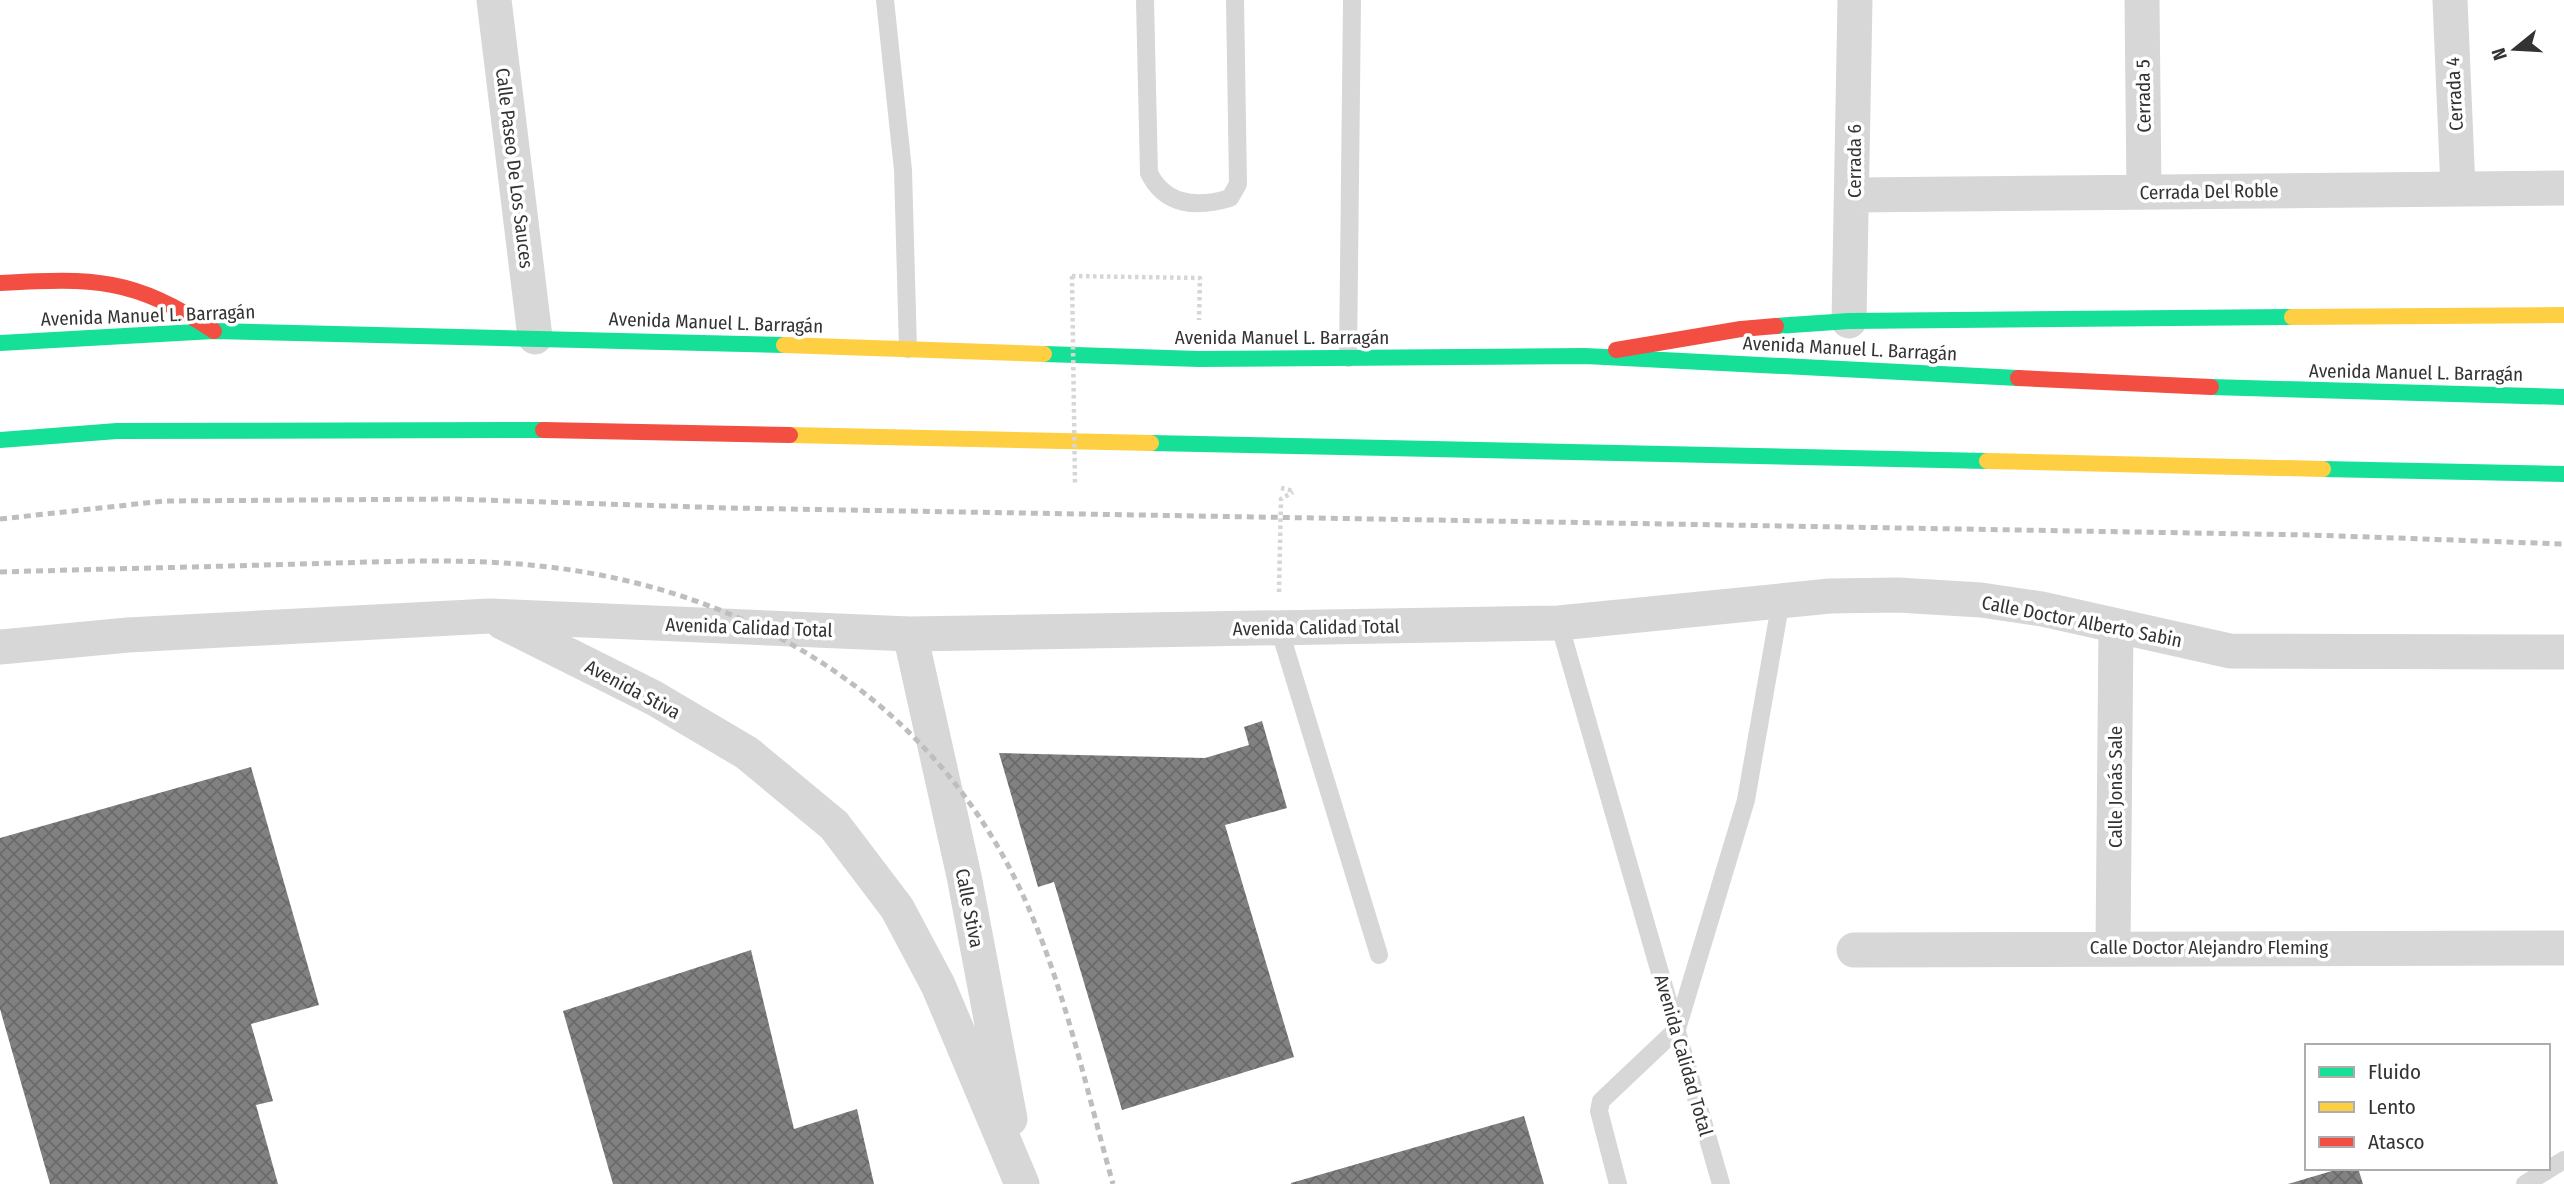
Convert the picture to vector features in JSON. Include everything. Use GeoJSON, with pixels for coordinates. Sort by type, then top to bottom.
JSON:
{"type":"FeatureCollection","features":[{"type":"Feature","properties":{"kind":"main road"},"geometry":{"type":"LineString","coordinates":[[0,282],[69,280],[140,290],[176,306],[214,331]]}},
{"type":"Feature","properties":{"kind":"main road"},"geometry":{"type":"LineString","coordinates":[[1585,356],[1741,329],[1849,321],[2564,315]]}},
{"type":"Feature","properties":{"kind":"main road","name":"Avenida Manuel L. Barragán"},"geometry":{"type":"LineString","coordinates":[[0,343],[214,331],[536,337],[1199,359],[1585,356],[2222,388],[2564,397]]}},
{"type":"Feature","properties":{"kind":"main road"},"geometry":{"type":"LineString","coordinates":[[0,440],[117,430],[471,428],[2564,474]]}},
{"type":"Feature","properties":{"kind":"street","name":"Calle Paseo De Los Sauces"},"geometry":{"type":"LineString","coordinates":[[494,0],[536,337]]}},
{"type":"Feature","properties":{"kind":"street","name":"Cerrada 6"},"geometry":{"type":"LineString","coordinates":[[1849,321],[1854,195],[1855,0]]}},
{"type":"Feature","properties":{"kind":"street","name":"Cerrada 5"},"geometry":{"type":"LineString","coordinates":[[2142,0],[2144,192]]}},
{"type":"Feature","properties":{"kind":"street","name":"Cerrada 4"},"geometry":{"type":"LineString","coordinates":[[2450,0],[2458,189]]}},
{"type":"Feature","properties":{"kind":"street","name":"Cerrada Del Roble"},"geometry":{"type":"LineString","coordinates":[[1854,195],[2564,188]]}},
{"type":"Feature","properties":{"kind":"street","name":"Calle Doctor Alberto Sabin"},"geometry":{"type":"LineString","coordinates":[[1559,623],[1830,596],[1981,600],[2042,609],[2116,628],[2231,651],[2564,652]]}},
{"type":"Feature","properties":{"kind":"street","name":"Avenida Calidad Total"},"geometry":{"type":"LineString","coordinates":[[489,616],[910,634],[1559,623]]}},
{"type":"Feature","properties":{"kind":"street","name":"Avenida Stiva"},"geometry":{"type":"LineString","coordinates":[[0,647],[128,635],[489,616],[654,698],[747,753],[834,825],[897,908],[938,985],[1022,1184]]}},
{"type":"Feature","properties":{"kind":"street","name":"Calle Jonás Sale"},"geometry":{"type":"LineString","coordinates":[[2113,947],[2116,628]]}},
{"type":"Feature","properties":{"kind":"street","name":"Calle Stiva"},"geometry":{"type":"LineString","coordinates":[[910,634],[964,876],[1022,1184]]}},
{"type":"Feature","properties":{"kind":"street","name":"Calle Doctor Alejandro Fleming"},"geometry":{"type":"LineString","coordinates":[[1854,950],[2113,947],[2564,948]]}},
{"type":"Feature","properties":{"kind":"lane"},"geometry":{"type":"LineString","coordinates":[[885,0],[903,170],[908,349]]}},
{"type":"Feature","properties":{"kind":"lane"},"geometry":{"type":"LineString","coordinates":[[1145,0],[1149,173],[1158,191],[1174,201],[1215,203],[1230,198],[1238,184],[1235,0]]}},
{"type":"Feature","properties":{"kind":"lane"},"geometry":{"type":"LineString","coordinates":[[1348,358],[1352,0]]}},
{"type":"Feature","properties":{"kind":"lane"},"geometry":{"type":"LineString","coordinates":[[1618,1184],[1599,1111],[1601,1101],[1677,1029],[1746,800],[1781,600]]}},
{"type":"Feature","properties":{"kind":"lane","name":"Avenida Calidad Total"},"geometry":{"type":"LineString","coordinates":[[1559,623],[1721,1184]]}},
{"type":"Feature","properties":{"kind":"lane"},"geometry":{"type":"LineString","coordinates":[[1279,628],[1378,955]]}},
{"type":"Feature","properties":{"kind":"lane"},"geometry":{"type":"LineString","coordinates":[[2525,1184],[2548,1170]]}},
{"type":"Feature","properties":{"kind":"path"},"geometry":{"type":"LineString","coordinates":[[1075,483],[1072,276],[1200,278]]}},
{"type":"Feature","properties":{"kind":"path"},"geometry":{"type":"LineString","coordinates":[[1279,628],[1281,499],[1294,491]]}},
{"type":"Feature","properties":{"kind":"building"},"geometry":{"type":"Polygon","coordinates":[[[1262,721],[1287,808],[1225,825],[1294,1057],[1122,1110],[1054,882],[1038,887],[999,753],[1205,758],[1249,745],[1244,727],[1262,721]]]}},
{"type":"Feature","properties":{"kind":"building"},"geometry":{"type":"Polygon","coordinates":[[[251,767],[319,1005],[251,1024],[273,1101],[256,1105],[278,1184],[50,1184],[0,1009],[0,838],[251,767]]]}},
{"type":"Feature","properties":{"kind":"building"},"geometry":{"type":"Polygon","coordinates":[[[751,950],[794,1129],[857,1109],[874,1184],[613,1184],[563,1011],[751,950]]]}},
{"type":"Feature","properties":{"kind":"building"},"geometry":{"type":"Polygon","coordinates":[[[1524,1116],[1544,1184],[1291,1184],[1291,1183],[1524,1116]]]}},
{"type":"Feature","properties":{"kind":"building"},"geometry":{"type":"Polygon","coordinates":[[[2335,1170],[2359,1170],[2363,1184],[2288,1184],[2335,1170]]]}},
{"type":"Feature","properties":{"kind":"railway"},"geometry":{"type":"LineString","coordinates":[[0,519],[164,501],[452,499],[729,508],[2311,535],[2564,544]]}},
{"type":"Feature","properties":{"kind":"railway"},"geometry":{"type":"LineString","coordinates":[[0,572],[424,561],[518,564],[620,579],[689,599],[755,625],[816,659],[873,700],[924,748],[969,803],[1008,865],[1042,941],[1069,1022],[1113,1184]]}},
{"type":"Feature","properties":{"kind":"traffic: fast"},"geometry":{"type":"LineString","coordinates":[[1776,326],[1849,321],[2292,317]]}},
{"type":"Feature","properties":{"kind":"traffic: fast"},"geometry":{"type":"LineString","coordinates":[[0,343],[214,331],[784,345]]}},
{"type":"Feature","properties":{"kind":"traffic: fast"},"geometry":{"type":"LineString","coordinates":[[1044,354],[1199,359],[1585,356],[2018,378]]}},
{"type":"Feature","properties":{"kind":"traffic: fast"},"geometry":{"type":"LineString","coordinates":[[2211,387],[2564,397]]}},
{"type":"Feature","properties":{"kind":"traffic: fast"},"geometry":{"type":"LineString","coordinates":[[0,440],[117,431],[543,430]]}},
{"type":"Feature","properties":{"kind":"traffic: fast"},"geometry":{"type":"LineString","coordinates":[[1151,443],[1987,461]]}},
{"type":"Feature","properties":{"kind":"traffic: fast"},"geometry":{"type":"LineString","coordinates":[[2323,469],[2564,474]]}},
{"type":"Feature","properties":{"kind":"traffic: slow"},"geometry":{"type":"LineString","coordinates":[[2292,317],[2564,315]]}},
{"type":"Feature","properties":{"kind":"traffic: slow"},"geometry":{"type":"LineString","coordinates":[[784,345],[1044,354]]}},
{"type":"Feature","properties":{"kind":"traffic: slow"},"geometry":{"type":"LineString","coordinates":[[790,435],[1151,443]]}},
{"type":"Feature","properties":{"kind":"traffic: slow"},"geometry":{"type":"LineString","coordinates":[[1987,461],[2323,469]]}},
{"type":"Feature","properties":{"kind":"traffic: jam"},"geometry":{"type":"LineString","coordinates":[[0,283],[62,281],[112,285],[159,300],[214,331]]}},
{"type":"Feature","properties":{"kind":"traffic: jam"},"geometry":{"type":"LineString","coordinates":[[1616,350],[1741,329],[1776,326]]}},
{"type":"Feature","properties":{"kind":"traffic: jam"},"geometry":{"type":"LineString","coordinates":[[2018,378],[2211,387]]}},
{"type":"Feature","properties":{"kind":"traffic: jam"},"geometry":{"type":"LineString","coordinates":[[543,430],[790,435]]}}]}
